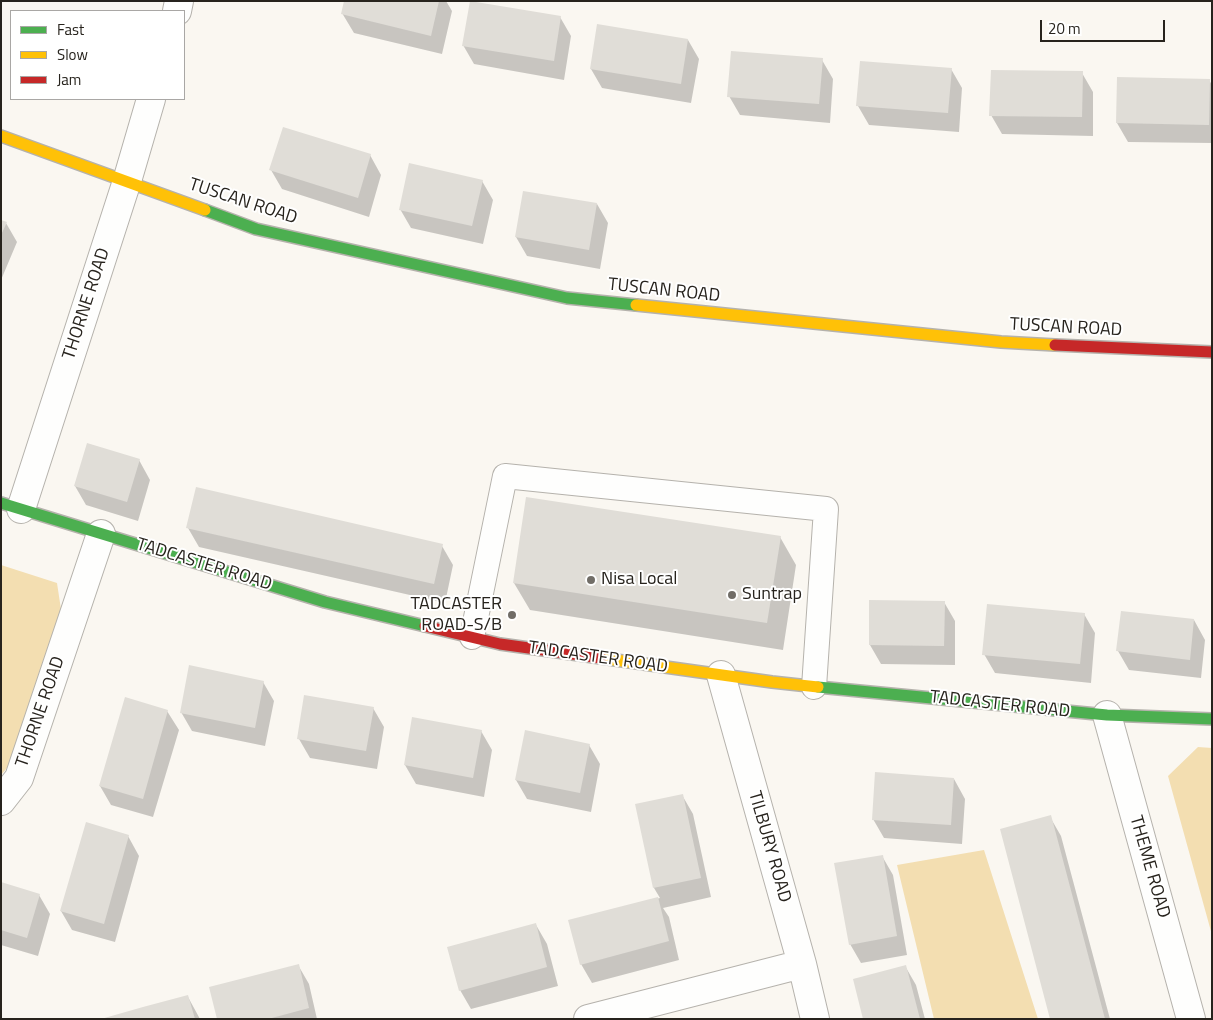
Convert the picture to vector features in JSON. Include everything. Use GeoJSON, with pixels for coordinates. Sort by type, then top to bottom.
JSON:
{"type":"FeatureCollection","features":[{"type":"Feature","properties":{"kind":"street","name":"THORNE ROAD"},"geometry":{"type":"LineString","coordinates":[[11,506],[127,181],[151,100]]}},
{"type":"Feature","properties":{"kind":"street","name":"TUSCAN ROAD"},"geometry":{"type":"LineString","coordinates":[[1,136],[256,229],[566,298],[1001,342],[1212,352]]}},
{"type":"Feature","properties":{"kind":"street","name":"TADCASTER ROAD"},"geometry":{"type":"LineString","coordinates":[[11,506],[325,602],[500,644],[772,682],[1107,715],[1212,719]]}},
{"type":"Feature","properties":{"kind":"street","name":"THORNE ROAD"},"geometry":{"type":"LineString","coordinates":[[1,801],[19,778],[101,534]]}},
{"type":"Feature","properties":{"kind":"street","name":"TILBURY ROAD"},"geometry":{"type":"LineString","coordinates":[[721,675],[802,964],[815,1019]]}},
{"type":"Feature","properties":{"kind":"street","name":"THEME ROAD"},"geometry":{"type":"LineString","coordinates":[[1107,715],[1191,1019]]}},
{"type":"Feature","properties":{"kind":"street"},"geometry":{"type":"LineString","coordinates":[[588,1019],[802,964]]}},
{"type":"Feature","properties":{"kind":"lane"},"geometry":{"type":"LineString","coordinates":[[472,637],[504,476],[826,509],[814,686]]}},
{"type":"Feature","properties":{"kind":"shaded area"},"geometry":{"type":"Polygon","coordinates":[[[1,565],[57,583],[62,616],[12,762],[1,775],[1,565]]]}},
{"type":"Feature","properties":{"kind":"shaded area"},"geometry":{"type":"Polygon","coordinates":[[[1198,747],[1212,748],[1212,935],[1168,776],[1198,747]]]}},
{"type":"Feature","properties":{"kind":"shaded area"},"geometry":{"type":"Polygon","coordinates":[[[984,850],[1038,1019],[934,1019],[897,865],[984,850]]]}},
{"type":"Feature","properties":{"kind":"building"},"geometry":{"type":"Polygon","coordinates":[[[344,1],[439,1],[431,36],[341,14],[344,1]]]}},
{"type":"Feature","properties":{"kind":"building"},"geometry":{"type":"Polygon","coordinates":[[[470,1],[561,16],[554,61],[462,46],[470,1]]]}},
{"type":"Feature","properties":{"kind":"building"},"geometry":{"type":"Polygon","coordinates":[[[597,24],[688,39],[681,84],[590,69],[597,24]]]}},
{"type":"Feature","properties":{"kind":"building"},"geometry":{"type":"Polygon","coordinates":[[[731,51],[823,58],[819,104],[727,97],[731,51]]]}},
{"type":"Feature","properties":{"kind":"building"},"geometry":{"type":"Polygon","coordinates":[[[860,61],[952,68],[948,113],[856,106],[860,61]]]}},
{"type":"Feature","properties":{"kind":"building"},"geometry":{"type":"Polygon","coordinates":[[[991,70],[1083,71],[1082,117],[989,116],[991,70]]]}},
{"type":"Feature","properties":{"kind":"building"},"geometry":{"type":"Polygon","coordinates":[[[1117,77],[1210,79],[1209,125],[1116,123],[1117,77]]]}},
{"type":"Feature","properties":{"kind":"building"},"geometry":{"type":"Polygon","coordinates":[[[283,127],[371,154],[358,198],[269,170],[283,127]]]}},
{"type":"Feature","properties":{"kind":"building"},"geometry":{"type":"Polygon","coordinates":[[[409,163],[483,180],[472,226],[399,210],[409,163]]]}},
{"type":"Feature","properties":{"kind":"building"},"geometry":{"type":"Polygon","coordinates":[[[523,191],[597,203],[589,250],[515,237],[523,191]]]}},
{"type":"Feature","properties":{"kind":"building"},"geometry":{"type":"Polygon","coordinates":[[[1,220],[7,222],[1,235],[1,220]]]}},
{"type":"Feature","properties":{"kind":"building"},"geometry":{"type":"Polygon","coordinates":[[[87,443],[140,459],[127,502],[74,486],[87,443]]]}},
{"type":"Feature","properties":{"kind":"building"},"geometry":{"type":"Polygon","coordinates":[[[196,487],[443,544],[434,584],[186,528],[196,487]]]}},
{"type":"Feature","properties":{"kind":"building"},"geometry":{"type":"Polygon","coordinates":[[[526,497],[781,536],[767,623],[513,583],[526,497]]]}},
{"type":"Feature","properties":{"kind":"building"},"geometry":{"type":"Polygon","coordinates":[[[869,600],[945,601],[944,646],[869,645],[869,600]]]}},
{"type":"Feature","properties":{"kind":"building"},"geometry":{"type":"Polygon","coordinates":[[[987,604],[1085,613],[1080,664],[982,655],[987,604]]]}},
{"type":"Feature","properties":{"kind":"building"},"geometry":{"type":"Polygon","coordinates":[[[1121,611],[1194,619],[1190,660],[1116,651],[1121,611]]]}},
{"type":"Feature","properties":{"kind":"building"},"geometry":{"type":"Polygon","coordinates":[[[189,665],[264,681],[255,728],[180,713],[189,665]]]}},
{"type":"Feature","properties":{"kind":"building"},"geometry":{"type":"Polygon","coordinates":[[[304,695],[374,707],[366,751],[297,739],[304,695]]]}},
{"type":"Feature","properties":{"kind":"building"},"geometry":{"type":"Polygon","coordinates":[[[125,697],[168,710],[143,799],[99,786],[125,697]]]}},
{"type":"Feature","properties":{"kind":"building"},"geometry":{"type":"Polygon","coordinates":[[[412,717],[482,730],[473,778],[404,765],[412,717]]]}},
{"type":"Feature","properties":{"kind":"building"},"geometry":{"type":"Polygon","coordinates":[[[525,730],[590,744],[580,793],[515,780],[525,730]]]}},
{"type":"Feature","properties":{"kind":"building"},"geometry":{"type":"Polygon","coordinates":[[[875,772],[954,778],[951,825],[872,820],[875,772]]]}},
{"type":"Feature","properties":{"kind":"building"},"geometry":{"type":"Polygon","coordinates":[[[683,794],[701,878],[653,888],[635,804],[683,794]]]}},
{"type":"Feature","properties":{"kind":"building"},"geometry":{"type":"Polygon","coordinates":[[[1051,815],[1105,1019],[1050,1019],[1000,829],[1051,815]]]}},
{"type":"Feature","properties":{"kind":"building"},"geometry":{"type":"Polygon","coordinates":[[[86,822],[129,835],[104,924],[60,911],[86,822]]]}},
{"type":"Feature","properties":{"kind":"building"},"geometry":{"type":"Polygon","coordinates":[[[883,855],[897,936],[849,945],[834,863],[883,855]]]}},
{"type":"Feature","properties":{"kind":"building"},"geometry":{"type":"Polygon","coordinates":[[[1,882],[40,894],[27,938],[1,930],[1,882]]]}},
{"type":"Feature","properties":{"kind":"building"},"geometry":{"type":"Polygon","coordinates":[[[658,897],[669,941],[580,965],[568,920],[658,897]]]}},
{"type":"Feature","properties":{"kind":"building"},"geometry":{"type":"Polygon","coordinates":[[[536,923],[547,967],[459,991],[447,947],[536,923]]]}},
{"type":"Feature","properties":{"kind":"building"},"geometry":{"type":"Polygon","coordinates":[[[299,964],[309,1008],[268,1019],[217,1019],[209,987],[299,964]]]}},
{"type":"Feature","properties":{"kind":"building"},"geometry":{"type":"Polygon","coordinates":[[[906,965],[920,1019],[863,1019],[853,979],[906,965]]]}},
{"type":"Feature","properties":{"kind":"building"},"geometry":{"type":"Polygon","coordinates":[[[188,995],[195,1019],[101,1019],[143,1007],[188,995]]]}},
{"type":"Feature","properties":{"kind":"traffic: fast"},"geometry":{"type":"LineString","coordinates":[[205,210],[256,229],[567,298],[636,305]]}},
{"type":"Feature","properties":{"kind":"traffic: fast"},"geometry":{"type":"LineString","coordinates":[[1,503],[325,602],[425,626]]}},
{"type":"Feature","properties":{"kind":"traffic: fast"},"geometry":{"type":"LineString","coordinates":[[818,687],[1107,715],[1212,719]]}},
{"type":"Feature","properties":{"kind":"traffic: slow"},"geometry":{"type":"LineString","coordinates":[[1,136],[205,210]]}},
{"type":"Feature","properties":{"kind":"traffic: slow"},"geometry":{"type":"LineString","coordinates":[[636,305],[1001,342],[1055,345]]}},
{"type":"Feature","properties":{"kind":"traffic: slow"},"geometry":{"type":"LineString","coordinates":[[601,658],[818,687]]}},
{"type":"Feature","properties":{"kind":"traffic: jam"},"geometry":{"type":"LineString","coordinates":[[1055,345],[1212,352]]}},
{"type":"Feature","properties":{"kind":"traffic: jam"},"geometry":{"type":"LineString","coordinates":[[425,626],[500,644],[601,658]]}},
{"type":"Feature","properties":{"kind":"place","name":"Nisa Local"},"geometry":{"type":"Point","coordinates":[591,580]}},
{"type":"Feature","properties":{"kind":"place","name":"Suntrap"},"geometry":{"type":"Point","coordinates":[732,595]}},
{"type":"Feature","properties":{"kind":"place","name":"TADCASTER ROAD-S/B"},"geometry":{"type":"Point","coordinates":[512,615]}}]}
